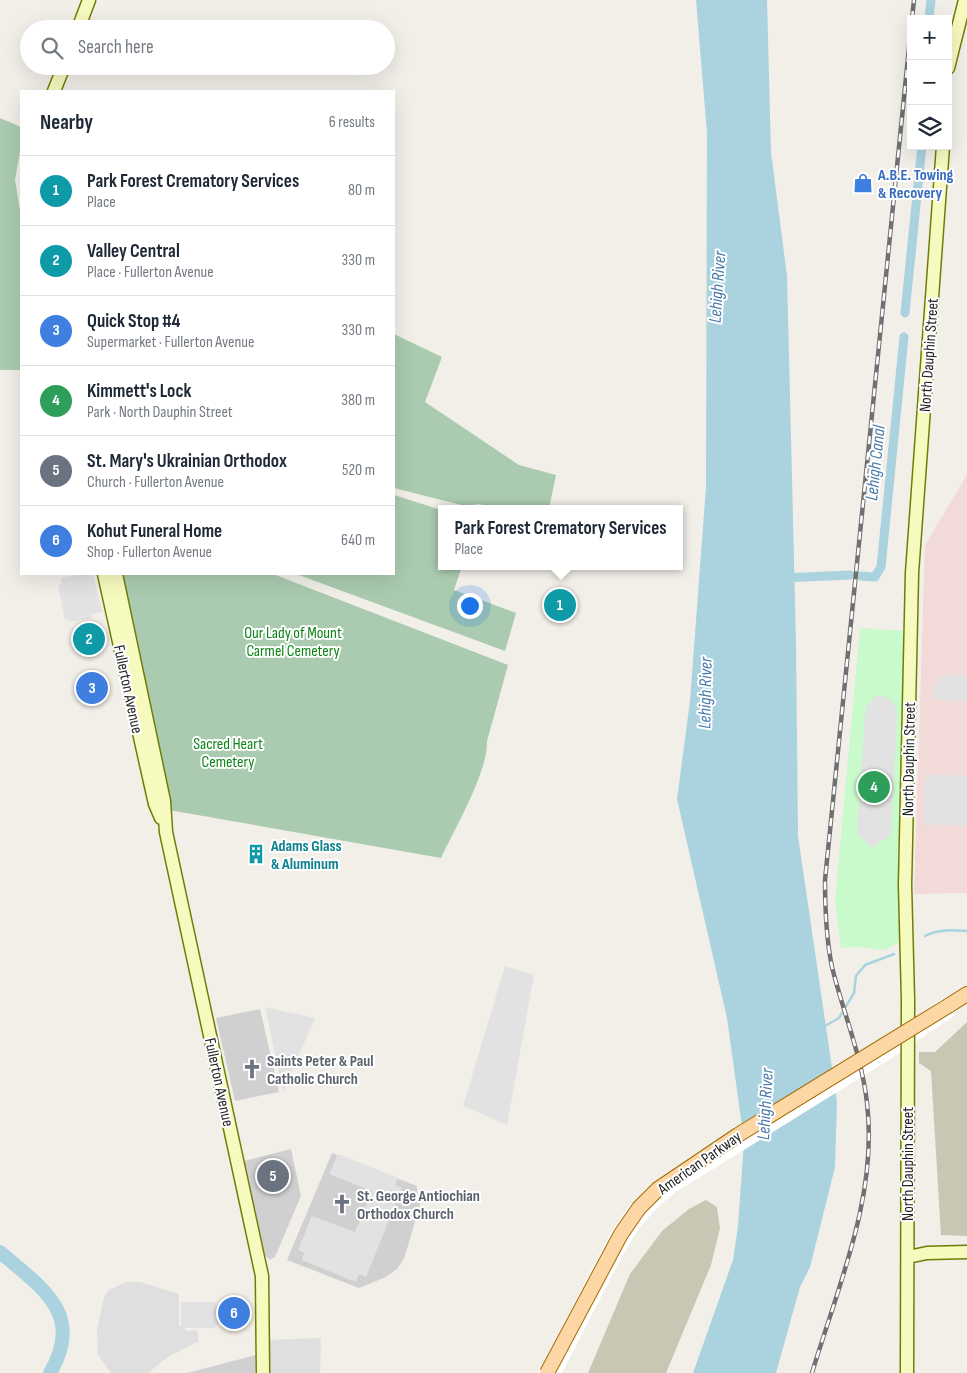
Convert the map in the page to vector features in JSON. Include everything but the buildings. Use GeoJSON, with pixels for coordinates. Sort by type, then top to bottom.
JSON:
{"type":"FeatureCollection","features":[{"type":"Feature","properties":{"kind":"main road","name":"American Parkway"},"geometry":{"type":"LineString","coordinates":[[547,1373],[621,1234],[639,1208],[658,1189],[738,1135],[967,994]]}},
{"type":"Feature","properties":{"kind":"street"},"geometry":{"type":"LineString","coordinates":[[81,20],[89,0]]}},
{"type":"Feature","properties":{"kind":"street"},"geometry":{"type":"LineString","coordinates":[[950,60],[965,0]]}},
{"type":"Feature","properties":{"kind":"street"},"geometry":{"type":"LineString","coordinates":[[54,90],[60,75]]}},
{"type":"Feature","properties":{"kind":"street","name":"North Dauphin Street"},"geometry":{"type":"LineString","coordinates":[[907,1373],[908,1000],[905,886],[912,573],[943,150]]}},
{"type":"Feature","properties":{"kind":"street","name":"Fullerton Avenue"},"geometry":{"type":"LineString","coordinates":[[104,575],[152,790],[166,832],[262,1276],[262,1373]]}},
{"type":"Feature","properties":{"kind":"street","name":"Fullerton Avenue"},"geometry":{"type":"LineString","coordinates":[[116,575],[164,801],[166,832]]}},
{"type":"Feature","properties":{"kind":"street"},"geometry":{"type":"LineString","coordinates":[[908,1257],[927,1253],[967,1252]]}},
{"type":"Feature","properties":{"kind":"shaded area"},"geometry":{"type":"Polygon","coordinates":[[[967,475],[967,893],[914,894],[925,545],[967,475]]]}},
{"type":"Feature","properties":{"kind":"shaded area"},"geometry":{"type":"Polygon","coordinates":[[[75,575],[93,575],[102,612],[91,614],[92,618],[70,622],[69,619],[65,620],[58,585],[62,584],[61,578],[75,575]]]}},
{"type":"Feature","properties":{"kind":"shaded area"},"geometry":{"type":"Polygon","coordinates":[[[942,675],[967,676],[967,701],[934,700],[933,687],[942,675]]]}},
{"type":"Feature","properties":{"kind":"shaded area"},"geometry":{"type":"Polygon","coordinates":[[[876,696],[884,696],[891,700],[896,708],[897,718],[891,835],[872,848],[857,834],[865,715],[867,705],[876,696]]]}},
{"type":"Feature","properties":{"kind":"shaded area"},"geometry":{"type":"Polygon","coordinates":[[[925,774],[967,776],[967,826],[923,824],[925,774]]]}},
{"type":"Feature","properties":{"kind":"shaded area"},"geometry":{"type":"Polygon","coordinates":[[[505,966],[534,975],[507,1125],[463,1106],[505,966]]]}},
{"type":"Feature","properties":{"kind":"shaded area"},"geometry":{"type":"Polygon","coordinates":[[[265,1007],[315,1018],[283,1092],[265,1007]]]}},
{"type":"Feature","properties":{"kind":"shaded area"},"geometry":{"type":"Polygon","coordinates":[[[260,1009],[279,1092],[235,1101],[216,1018],[260,1009]]]}},
{"type":"Feature","properties":{"kind":"shaded area"},"geometry":{"type":"Polygon","coordinates":[[[967,1022],[967,1236],[941,1235],[931,1071],[919,1063],[919,1052],[935,1052],[967,1022]]]}},
{"type":"Feature","properties":{"kind":"shaded area"},"geometry":{"type":"Polygon","coordinates":[[[291,1149],[301,1196],[275,1257],[270,1260],[265,1255],[244,1161],[291,1149]]]}},
{"type":"Feature","properties":{"kind":"shaded area"},"geometry":{"type":"Polygon","coordinates":[[[332,1153],[417,1186],[417,1192],[422,1198],[404,1259],[397,1269],[386,1277],[359,1288],[287,1260],[332,1153]]]}},
{"type":"Feature","properties":{"kind":"shaded area"},"geometry":{"type":"Polygon","coordinates":[[[338,1154],[398,1178],[395,1185],[402,1188],[366,1277],[359,1274],[356,1282],[302,1260],[304,1253],[298,1250],[312,1216],[355,1232],[372,1191],[329,1174],[338,1154]]]}},
{"type":"Feature","properties":{"kind":"shaded area"},"geometry":{"type":"Polygon","coordinates":[[[706,1200],[717,1207],[720,1228],[711,1265],[666,1373],[588,1373],[630,1274],[662,1231],[689,1209],[706,1200]]]}},
{"type":"Feature","properties":{"kind":"shaded area"},"geometry":{"type":"Polygon","coordinates":[[[126,1282],[140,1282],[179,1294],[179,1326],[183,1326],[186,1331],[197,1330],[199,1341],[169,1356],[148,1373],[111,1373],[98,1355],[97,1330],[104,1297],[109,1290],[126,1282]]]}},
{"type":"Feature","properties":{"kind":"shaded area"},"geometry":{"type":"Polygon","coordinates":[[[181,1302],[215,1302],[215,1305],[219,1305],[219,1322],[215,1328],[184,1328],[181,1326],[181,1302]]]}},
{"type":"Feature","properties":{"kind":"shaded area"},"geometry":{"type":"Polygon","coordinates":[[[321,1338],[320,1373],[268,1373],[268,1340],[321,1338]]]}},
{"type":"Feature","properties":{"kind":"shaded area"},"geometry":{"type":"Polygon","coordinates":[[[256,1355],[255,1373],[187,1373],[256,1355]]]}},
{"type":"Feature","properties":{"kind":"green space"},"geometry":{"type":"Polygon","coordinates":[[[0,118],[20,127],[20,151],[15,180],[20,211],[20,370],[0,370],[0,118]]]}},
{"type":"Feature","properties":{"kind":"green space"},"geometry":{"type":"Polygon","coordinates":[[[395,334],[442,357],[425,402],[519,465],[556,475],[550,505],[461,505],[395,488],[395,334]]]}},
{"type":"Feature","properties":{"kind":"green space"},"geometry":{"type":"Polygon","coordinates":[[[395,495],[438,509],[438,570],[461,570],[454,590],[516,613],[505,651],[299,575],[395,575],[395,495]]]}},
{"type":"Feature","properties":{"kind":"green space","name":"Sacred Heart Cemetery"},"geometry":{"type":"Polygon","coordinates":[[[123,575],[276,575],[508,665],[477,784],[441,858],[169,810],[123,575]]]}},
{"type":"Feature","properties":{"kind":"green space"},"geometry":{"type":"Polygon","coordinates":[[[860,628],[907,631],[901,941],[885,950],[858,947],[841,948],[835,901],[860,628]]]}},
{"type":"Feature","properties":{"kind":"water","name":"Lehigh River"},"geometry":{"type":"Polygon","coordinates":[[[696,0],[767,0],[771,152],[787,276],[796,641],[798,836],[837,1102],[835,1167],[810,1267],[800,1287],[776,1373],[693,1373],[733,1260],[738,1226],[744,1141],[727,1018],[677,799],[690,701],[706,487],[707,133],[696,0]]]}},
{"type":"Feature","properties":{"kind":"pier"},"geometry":{"type":"Polygon","coordinates":[[[944,998],[954,1016],[884,1063],[676,1192],[659,1206],[639,1228],[621,1258],[562,1373],[538,1373],[610,1234],[627,1209],[647,1188],[690,1158],[944,998]]]}},
{"type":"Feature","properties":{"kind":"waterway","name":"Lehigh Canal"},"geometry":{"type":"LineString","coordinates":[[929,15],[931,0]]}},
{"type":"Feature","properties":{"kind":"waterway","name":"Lehigh Canal"},"geometry":{"type":"LineString","coordinates":[[905,313],[922,150]]}},
{"type":"Feature","properties":{"kind":"waterway","name":"Lehigh Canal"},"geometry":{"type":"LineString","coordinates":[[861,576],[875,577],[881,567],[904,337]]}},
{"type":"Feature","properties":{"kind":"waterway","name":"Lehigh Canal"},"geometry":{"type":"LineString","coordinates":[[783,578],[850,575]]}},
{"type":"Feature","properties":{"kind":"waterway"},"geometry":{"type":"LineString","coordinates":[[925,936],[940,931],[967,931]]}},
{"type":"Feature","properties":{"kind":"waterway"},"geometry":{"type":"LineString","coordinates":[[825,1026],[839,1018],[854,993],[856,976],[865,965],[894,954]]}},
{"type":"Feature","properties":{"kind":"waterway"},"geometry":{"type":"LineString","coordinates":[[0,1252],[44,1291],[54,1304],[61,1318],[63,1334],[60,1352],[50,1373]]}},
{"type":"Feature","properties":{"kind":"railway"},"geometry":{"type":"LineString","coordinates":[[912,15],[914,0]]}},
{"type":"Feature","properties":{"kind":"railway"},"geometry":{"type":"LineString","coordinates":[[812,1373],[844,1274],[861,1206],[867,1172],[869,1138],[865,1086],[832,967],[826,924],[825,880],[908,60]]}},
{"type":"Feature","properties":{"kind":"place","name":"A.B.E. Towing & Recovery"},"geometry":{"type":"Point","coordinates":[863,183]}},
{"type":"Feature","properties":{"kind":"place","name":"Park Forest Crematory Services"},"geometry":{"type":"Point","coordinates":[560,605]}},
{"type":"Feature","properties":{"kind":"place","name":"Valley Central"},"geometry":{"type":"Point","coordinates":[89,639]}},
{"type":"Feature","properties":{"kind":"place","name":"Quick Stop #4"},"geometry":{"type":"Point","coordinates":[92,688]}},
{"type":"Feature","properties":{"kind":"place","name":"Kimmett's Lock"},"geometry":{"type":"Point","coordinates":[874,787]}},
{"type":"Feature","properties":{"kind":"place","name":"Adams Glass & Aluminum"},"geometry":{"type":"Point","coordinates":[256,854]}},
{"type":"Feature","properties":{"kind":"place","name":"Saints Peter & Paul Catholic Church"},"geometry":{"type":"Point","coordinates":[252,1069]}},
{"type":"Feature","properties":{"kind":"place","name":"St. Mary's Ukrainian Orthodox"},"geometry":{"type":"Point","coordinates":[273,1176]}},
{"type":"Feature","properties":{"kind":"place","name":"St. George Antiochian Orthodox Church"},"geometry":{"type":"Point","coordinates":[342,1204]}},
{"type":"Feature","properties":{"kind":"place","name":"Kohut Funeral Home"},"geometry":{"type":"Point","coordinates":[234,1313]}},
{"type":"Feature","properties":{"kind":"park label","name":"Our Lady of Mount Carmel Cemetery"},"geometry":{"type":"Point","coordinates":[293,641]}}]}
